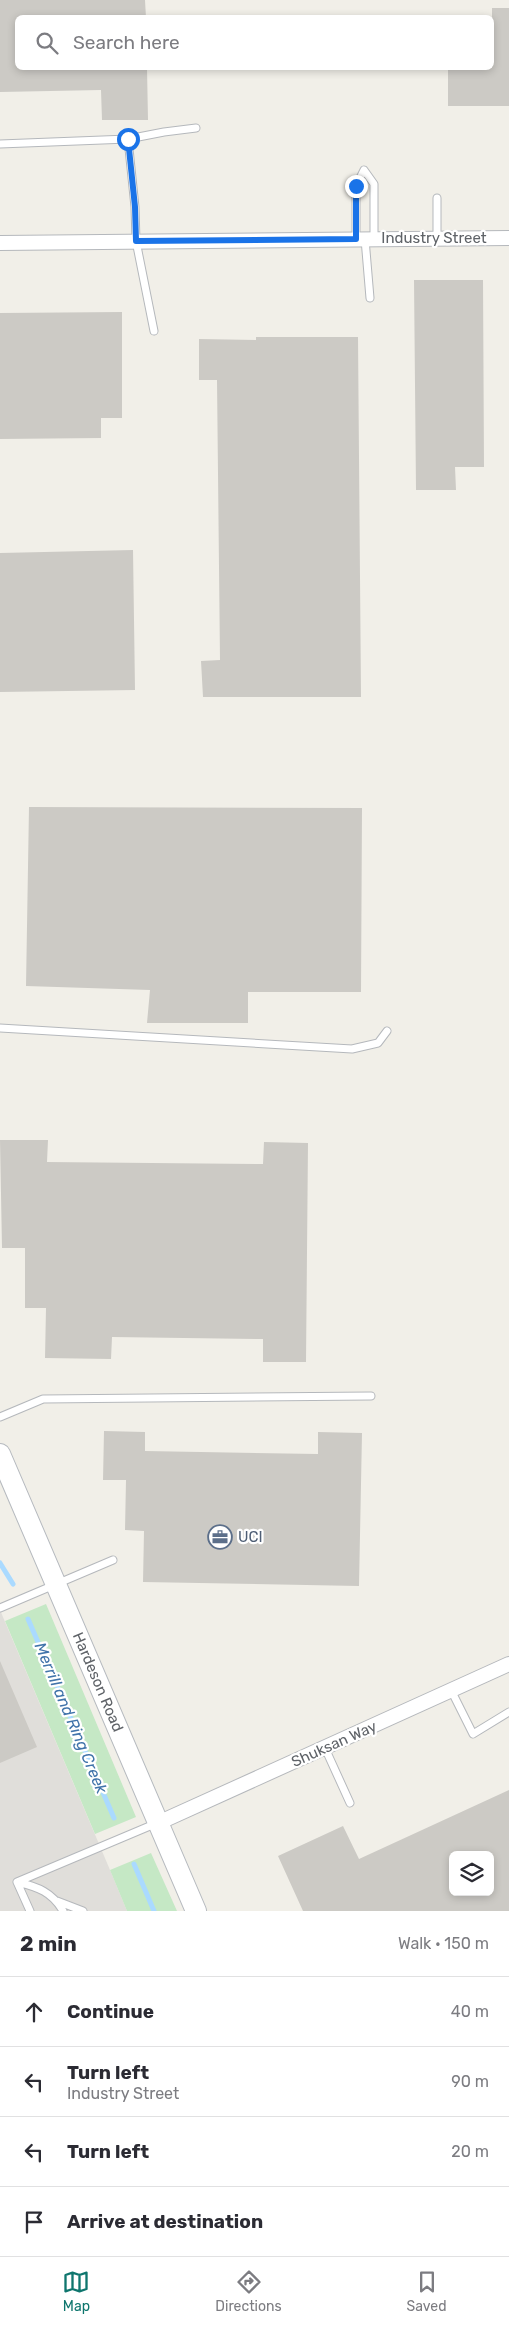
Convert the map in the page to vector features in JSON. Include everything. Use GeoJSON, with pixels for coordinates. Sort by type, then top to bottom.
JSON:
{"type":"FeatureCollection","features":[{"type":"Feature","properties":{"kind":"street","name":"Industry Street"},"geometry":{"type":"LineString","coordinates":[[0,243],[509,238]]}},
{"type":"Feature","properties":{"kind":"street","name":"Hardeson Road"},"geometry":{"type":"LineString","coordinates":[[0,1454],[196,1911]]}},
{"type":"Feature","properties":{"kind":"street","name":"Shuksan Way"},"geometry":{"type":"LineString","coordinates":[[158,1823],[509,1664]]}},
{"type":"Feature","properties":{"kind":"lane"},"geometry":{"type":"LineString","coordinates":[[0,144],[128,139],[196,128]]}},
{"type":"Feature","properties":{"kind":"lane"},"geometry":{"type":"LineString","coordinates":[[128,139],[135,207],[136,241],[154,331]]}},
{"type":"Feature","properties":{"kind":"lane"},"geometry":{"type":"LineString","coordinates":[[365,239],[374,184],[364,170],[356,186],[365,239],[370,298]]}},
{"type":"Feature","properties":{"kind":"lane"},"geometry":{"type":"LineString","coordinates":[[437,198],[437,238]]}},
{"type":"Feature","properties":{"kind":"lane"},"geometry":{"type":"LineString","coordinates":[[0,1028],[352,1048],[378,1043],[387,1031]]}},
{"type":"Feature","properties":{"kind":"lane"},"geometry":{"type":"LineString","coordinates":[[0,1417],[43,1398],[371,1396]]}},
{"type":"Feature","properties":{"kind":"lane"},"geometry":{"type":"LineString","coordinates":[[0,1608],[113,1560]]}},
{"type":"Feature","properties":{"kind":"lane"},"geometry":{"type":"LineString","coordinates":[[451,1690],[473,1734],[509,1712]]}},
{"type":"Feature","properties":{"kind":"lane"},"geometry":{"type":"LineString","coordinates":[[325,1748],[350,1803]]}},
{"type":"Feature","properties":{"kind":"lane"},"geometry":{"type":"LineString","coordinates":[[17,1882],[158,1823]]}},
{"type":"Feature","properties":{"kind":"lane"},"geometry":{"type":"LineString","coordinates":[[17,1882],[40,1888],[57,1901],[83,1911]]}},
{"type":"Feature","properties":{"kind":"lane"},"geometry":{"type":"LineString","coordinates":[[17,1882],[30,1911]]}},
{"type":"Feature","properties":{"kind":"lane"},"geometry":{"type":"LineString","coordinates":[[57,1901],[62,1911]]}},
{"type":"Feature","properties":{"kind":"shaded area"},"geometry":{"type":"Polygon","coordinates":[[[0,1610],[110,1870],[127,1911],[0,1911],[0,1610]]]}},
{"type":"Feature","properties":{"kind":"green space"},"geometry":{"type":"Polygon","coordinates":[[[46,1604],[136,1817],[95,1834],[5,1621],[46,1604]]]}},
{"type":"Feature","properties":{"kind":"green space"},"geometry":{"type":"Polygon","coordinates":[[[151,1853],[177,1911],[127,1911],[110,1870],[151,1853]]]}},
{"type":"Feature","properties":{"kind":"building"},"geometry":{"type":"Polygon","coordinates":[[[0,0],[145,0],[146,15],[15,15],[15,70],[147,70],[148,120],[102,120],[101,90],[0,92],[0,0]]]}},
{"type":"Feature","properties":{"kind":"building"},"geometry":{"type":"Polygon","coordinates":[[[492,8],[509,8],[509,106],[448,106],[448,70],[494,70],[494,15],[492,15],[492,8]]]}},
{"type":"Feature","properties":{"kind":"building"},"geometry":{"type":"Polygon","coordinates":[[[414,280],[483,280],[484,467],[455,467],[456,490],[416,490],[414,280]]]}},
{"type":"Feature","properties":{"kind":"building"},"geometry":{"type":"Polygon","coordinates":[[[122,312],[122,418],[101,418],[101,438],[0,439],[0,313],[122,312]]]}},
{"type":"Feature","properties":{"kind":"building"},"geometry":{"type":"Polygon","coordinates":[[[256,337],[358,337],[361,697],[203,697],[201,661],[220,660],[217,380],[199,380],[199,339],[256,340],[256,337]]]}},
{"type":"Feature","properties":{"kind":"building"},"geometry":{"type":"Polygon","coordinates":[[[133,550],[135,690],[0,692],[0,553],[133,550]]]}},
{"type":"Feature","properties":{"kind":"building"},"geometry":{"type":"Polygon","coordinates":[[[29,807],[362,808],[361,992],[248,992],[248,1023],[147,1023],[150,990],[26,986],[29,807]]]}},
{"type":"Feature","properties":{"kind":"building"},"geometry":{"type":"Polygon","coordinates":[[[0,1140],[48,1140],[47,1162],[263,1164],[264,1142],[308,1143],[306,1362],[263,1362],[263,1339],[112,1337],[111,1359],[45,1358],[46,1308],[25,1308],[25,1248],[2,1248],[0,1140]]]}},
{"type":"Feature","properties":{"kind":"building"},"geometry":{"type":"Polygon","coordinates":[[[104,1431],[145,1432],[145,1451],[318,1454],[318,1432],[362,1433],[359,1586],[143,1582],[144,1531],[125,1530],[126,1480],[103,1480],[104,1431]]]}},
{"type":"Feature","properties":{"kind":"building"},"geometry":{"type":"Polygon","coordinates":[[[0,1661],[37,1747],[0,1763],[0,1661]]]}},
{"type":"Feature","properties":{"kind":"building"},"geometry":{"type":"Polygon","coordinates":[[[509,1790],[509,1911],[303,1911],[278,1856],[343,1826],[359,1859],[509,1790]]]}},
{"type":"Feature","properties":{"kind":"waterway","name":"Merrill and Ring Creek"},"geometry":{"type":"LineString","coordinates":[[0,1563],[13,1584]]}},
{"type":"Feature","properties":{"kind":"waterway","name":"Merrill and Ring Creek"},"geometry":{"type":"LineString","coordinates":[[28,1619],[114,1818]]}},
{"type":"Feature","properties":{"kind":"waterway","name":"Merrill and Ring Creek"},"geometry":{"type":"LineString","coordinates":[[134,1864],[154,1911]]}},
{"type":"Feature","properties":{"kind":"place","name":"UCI"},"geometry":{"type":"Point","coordinates":[220,1537]}},
{"type":"Feature","properties":{"kind":"route"},"geometry":{"type":"LineString","coordinates":[[128,139],[135,207],[136,241],[356,239],[356,186]]}}]}
